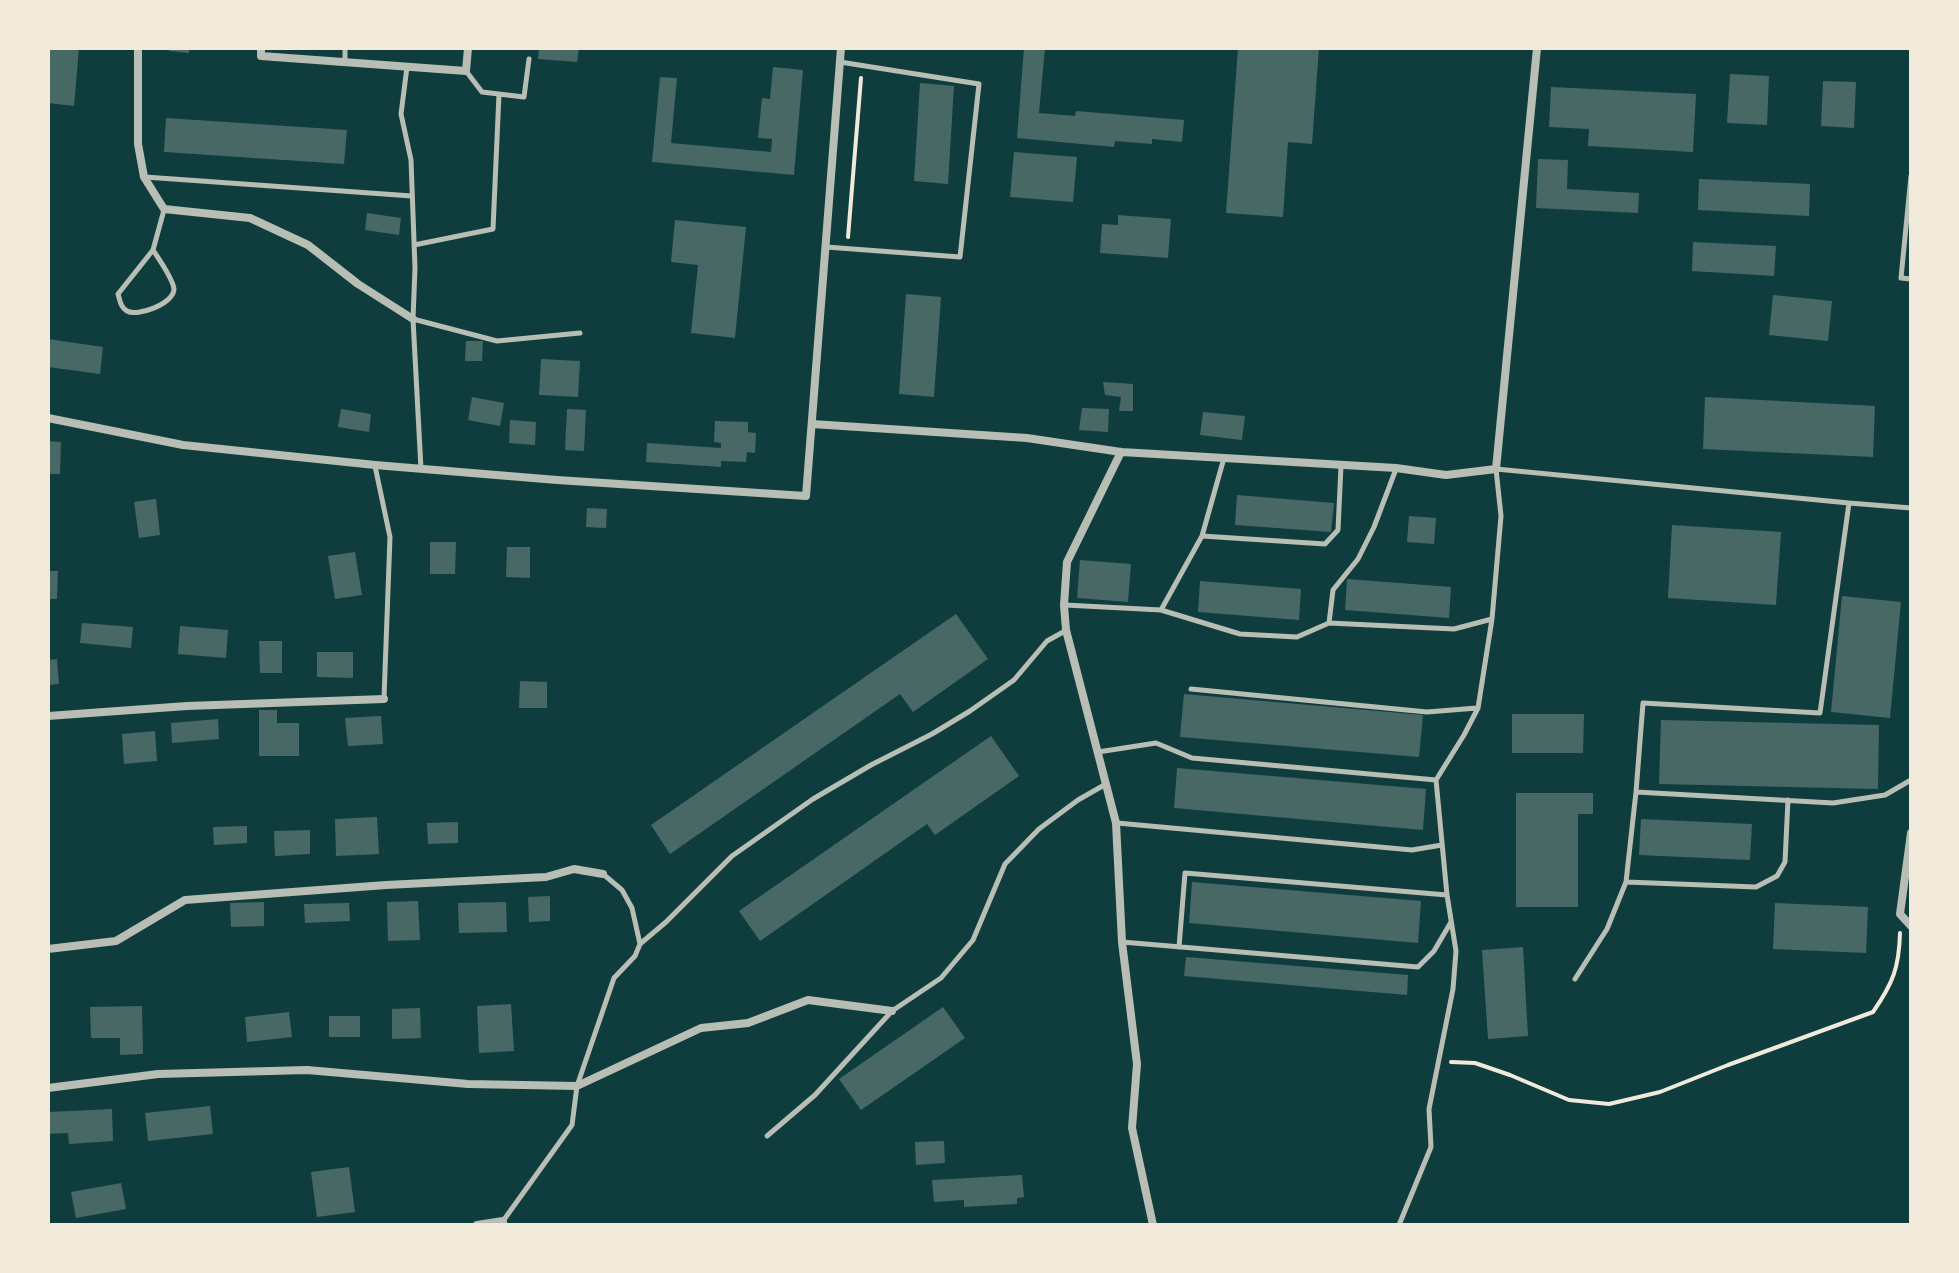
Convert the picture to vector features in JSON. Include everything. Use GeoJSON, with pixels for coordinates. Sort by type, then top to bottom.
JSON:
{"type":"FeatureCollection","features":[{"type":"Feature","properties":{"kind":"street"},"geometry":{"type":"LineString","coordinates":[[138,48],[138,144],[144,177],[164,209],[250,218],[308,245],[358,284],[413,319]]}},
{"type":"Feature","properties":{"kind":"street"},"geometry":{"type":"LineString","coordinates":[[261,48],[261,56],[466,71],[468,48]]}},
{"type":"Feature","properties":{"kind":"street"},"geometry":{"type":"LineString","coordinates":[[48,418],[183,445],[421,470],[806,496],[841,48]]}},
{"type":"Feature","properties":{"kind":"street"},"geometry":{"type":"LineString","coordinates":[[812,424],[1027,438],[1121,452],[1396,468],[1446,475],[1496,469],[1537,48]]}},
{"type":"Feature","properties":{"kind":"street"},"geometry":{"type":"LineString","coordinates":[[1121,452],[1067,562],[1064,605],[1066,630],[1116,823],[1122,942],[1137,1064],[1132,1128],[1153,1225]]}},
{"type":"Feature","properties":{"kind":"street"},"geometry":{"type":"LineString","coordinates":[[48,716],[187,706],[384,699]]}},
{"type":"Feature","properties":{"kind":"street"},"geometry":{"type":"LineString","coordinates":[[1911,833],[1900,914],[1911,926]]}},
{"type":"Feature","properties":{"kind":"street"},"geometry":{"type":"LineString","coordinates":[[48,949],[116,941],[185,900],[546,877],[574,869],[603,874]]}},
{"type":"Feature","properties":{"kind":"street"},"geometry":{"type":"LineString","coordinates":[[48,1088],[158,1074],[307,1070],[468,1084],[577,1086],[701,1028],[748,1023],[808,1000],[892,1011]]}},
{"type":"Feature","properties":{"kind":"street"},"geometry":{"type":"LineString","coordinates":[[477,1225],[504,1223]]}},
{"type":"Feature","properties":{"kind":"lane"},"geometry":{"type":"LineString","coordinates":[[345,48],[345,62]]}},
{"type":"Feature","properties":{"kind":"lane"},"geometry":{"type":"LineString","coordinates":[[466,71],[482,92],[524,97],[529,59]]}},
{"type":"Feature","properties":{"kind":"lane"},"geometry":{"type":"LineString","coordinates":[[826,247],[960,257],[979,84],[840,62]]}},
{"type":"Feature","properties":{"kind":"lane"},"geometry":{"type":"LineString","coordinates":[[407,67],[401,114],[411,160],[413,319],[421,470]]}},
{"type":"Feature","properties":{"kind":"lane"},"geometry":{"type":"LineString","coordinates":[[414,245],[493,229],[499,94]]}},
{"type":"Feature","properties":{"kind":"lane"},"geometry":{"type":"LineString","coordinates":[[1911,176],[1901,278],[1911,279]]}},
{"type":"Feature","properties":{"kind":"lane"},"geometry":{"type":"LineString","coordinates":[[144,177],[412,196]]}},
{"type":"Feature","properties":{"kind":"lane"},"geometry":{"type":"LineString","coordinates":[[153,250],[174,287],[172,296],[166,303],[135,313],[127,311],[121,305],[118,294],[153,250],[164,209]]}},
{"type":"Feature","properties":{"kind":"lane"},"geometry":{"type":"LineString","coordinates":[[413,319],[497,341],[580,333]]}},
{"type":"Feature","properties":{"kind":"lane"},"geometry":{"type":"LineString","coordinates":[[1161,610],[1202,536],[1224,458]]}},
{"type":"Feature","properties":{"kind":"lane"},"geometry":{"type":"LineString","coordinates":[[375,465],[390,537],[384,699]]}},
{"type":"Feature","properties":{"kind":"lane"},"geometry":{"type":"LineString","coordinates":[[1202,536],[1325,544],[1338,530],[1341,465]]}},
{"type":"Feature","properties":{"kind":"lane"},"geometry":{"type":"LineString","coordinates":[[1329,623],[1333,590],[1358,559],[1374,527],[1396,468]]}},
{"type":"Feature","properties":{"kind":"lane"},"geometry":{"type":"LineString","coordinates":[[1399,1225],[1431,1147],[1429,1109],[1453,989],[1456,951],[1447,895],[1436,780],[1478,708],[1492,619],[1501,516],[1496,469],[1911,508]]}},
{"type":"Feature","properties":{"kind":"lane"},"geometry":{"type":"LineString","coordinates":[[1575,979],[1607,929],[1626,882],[1643,703],[1820,713],[1849,503]]}},
{"type":"Feature","properties":{"kind":"lane"},"geometry":{"type":"LineString","coordinates":[[1064,605],[1161,610],[1240,634],[1297,637],[1329,623],[1454,629],[1492,619]]}},
{"type":"Feature","properties":{"kind":"lane"},"geometry":{"type":"LineString","coordinates":[[504,1223],[572,1125],[577,1086],[614,978],[635,956],[640,944],[732,856],[813,799],[970,711],[1014,680],[1047,641],[1066,630]]}},
{"type":"Feature","properties":{"kind":"lane"},"geometry":{"type":"LineString","coordinates":[[1191,689],[1427,712],[1478,708]]}},
{"type":"Feature","properties":{"kind":"lane"},"geometry":{"type":"LineString","coordinates":[[1098,752],[1156,743],[1192,758],[1436,780]]}},
{"type":"Feature","properties":{"kind":"lane"},"geometry":{"type":"LineString","coordinates":[[1636,792],[1833,803],[1885,795],[1911,780]]}},
{"type":"Feature","properties":{"kind":"lane"},"geometry":{"type":"LineString","coordinates":[[767,1136],[815,1095],[892,1011],[941,978],[973,940],[1005,864],[1039,829],[1106,784]]}},
{"type":"Feature","properties":{"kind":"lane"},"geometry":{"type":"LineString","coordinates":[[1626,882],[1756,887],[1767,882],[1777,876],[1785,862],[1788,800]]}},
{"type":"Feature","properties":{"kind":"lane"},"geometry":{"type":"LineString","coordinates":[[1116,823],[1412,850],[1442,845]]}},
{"type":"Feature","properties":{"kind":"lane"},"geometry":{"type":"LineString","coordinates":[[1179,947],[1185,873],[1447,895]]}},
{"type":"Feature","properties":{"kind":"lane"},"geometry":{"type":"LineString","coordinates":[[603,874],[622,890],[632,908],[640,944]]}},
{"type":"Feature","properties":{"kind":"lane"},"geometry":{"type":"LineString","coordinates":[[1122,942],[1418,967],[1434,951],[1452,921]]}},
{"type":"Feature","properties":{"kind":"path"},"geometry":{"type":"LineString","coordinates":[[846,249],[862,65]]}},
{"type":"Feature","properties":{"kind":"path"},"geometry":{"type":"LineString","coordinates":[[1438,1062],[1475,1063],[1569,1100],[1609,1104],[1660,1092],[1873,1012],[1887,993],[1899,961],[1900,914]]}},
{"type":"Feature","properties":{"kind":"building"},"geometry":{"type":"Polygon","coordinates":[[[48,48],[79,48],[74,106],[48,103],[48,48]]]}},
{"type":"Feature","properties":{"kind":"building"},"geometry":{"type":"Polygon","coordinates":[[[169,48],[189,48],[189,53],[169,51],[169,48]]]}},
{"type":"Feature","properties":{"kind":"building"},"geometry":{"type":"Polygon","coordinates":[[[539,48],[579,48],[577,62],[538,59],[539,48]]]}},
{"type":"Feature","properties":{"kind":"building"},"geometry":{"type":"Polygon","coordinates":[[[1024,48],[1045,48],[1039,113],[1075,116],[1076,111],[1184,120],[1182,142],[1152,139],[1152,144],[1115,141],[1114,147],[1017,138],[1024,48]]]}},
{"type":"Feature","properties":{"kind":"building"},"geometry":{"type":"Polygon","coordinates":[[[1238,48],[1319,48],[1312,144],[1288,142],[1283,217],[1226,213],[1238,48]]]}},
{"type":"Feature","properties":{"kind":"building"},"geometry":{"type":"Polygon","coordinates":[[[773,67],[803,70],[794,175],[652,162],[660,77],[677,78],[671,143],[771,152],[772,139],[758,138],[762,98],[770,99],[773,67]]]}},
{"type":"Feature","properties":{"kind":"building"},"geometry":{"type":"Polygon","coordinates":[[[1730,74],[1769,76],[1767,125],[1727,123],[1730,74]]]}},
{"type":"Feature","properties":{"kind":"building"},"geometry":{"type":"Polygon","coordinates":[[[1823,81],[1856,82],[1854,128],[1821,126],[1823,81]]]}},
{"type":"Feature","properties":{"kind":"building"},"geometry":{"type":"Polygon","coordinates":[[[920,83],[954,86],[948,184],[914,181],[920,83]]]}},
{"type":"Feature","properties":{"kind":"building"},"geometry":{"type":"Polygon","coordinates":[[[1551,87],[1696,94],[1693,152],[1588,146],[1589,129],[1549,127],[1551,87]]]}},
{"type":"Feature","properties":{"kind":"building"},"geometry":{"type":"Polygon","coordinates":[[[166,118],[347,130],[344,164],[164,152],[166,118]]]}},
{"type":"Feature","properties":{"kind":"building"},"geometry":{"type":"Polygon","coordinates":[[[1014,152],[1077,157],[1073,202],[1010,197],[1014,152]]]}},
{"type":"Feature","properties":{"kind":"building"},"geometry":{"type":"Polygon","coordinates":[[[1538,159],[1568,160],[1567,189],[1639,193],[1638,213],[1536,208],[1538,159]]]}},
{"type":"Feature","properties":{"kind":"building"},"geometry":{"type":"Polygon","coordinates":[[[1699,179],[1810,184],[1809,216],[1698,210],[1699,179]]]}},
{"type":"Feature","properties":{"kind":"building"},"geometry":{"type":"Polygon","coordinates":[[[367,213],[401,218],[399,235],[365,230],[367,213]]]}},
{"type":"Feature","properties":{"kind":"building"},"geometry":{"type":"Polygon","coordinates":[[[1118,215],[1171,219],[1168,258],[1100,253],[1102,224],[1118,225],[1118,215]]]}},
{"type":"Feature","properties":{"kind":"building"},"geometry":{"type":"Polygon","coordinates":[[[675,220],[746,227],[735,338],[691,333],[698,265],[671,262],[675,220]]]}},
{"type":"Feature","properties":{"kind":"building"},"geometry":{"type":"Polygon","coordinates":[[[1693,242],[1776,246],[1774,276],[1692,271],[1693,242]]]}},
{"type":"Feature","properties":{"kind":"building"},"geometry":{"type":"Polygon","coordinates":[[[906,294],[941,297],[934,397],[899,394],[906,294]]]}},
{"type":"Feature","properties":{"kind":"building"},"geometry":{"type":"Polygon","coordinates":[[[1773,295],[1832,301],[1828,341],[1769,335],[1773,295]]]}},
{"type":"Feature","properties":{"kind":"building"},"geometry":{"type":"Polygon","coordinates":[[[48,339],[103,347],[100,374],[48,367],[48,339]]]}},
{"type":"Feature","properties":{"kind":"building"},"geometry":{"type":"Polygon","coordinates":[[[466,341],[483,341],[482,361],[465,361],[466,341]]]}},
{"type":"Feature","properties":{"kind":"building"},"geometry":{"type":"Polygon","coordinates":[[[541,359],[580,361],[578,397],[539,395],[541,359]]]}},
{"type":"Feature","properties":{"kind":"building"},"geometry":{"type":"Polygon","coordinates":[[[1103,382],[1133,384],[1133,411],[1119,411],[1121,397],[1105,395],[1103,382]]]}},
{"type":"Feature","properties":{"kind":"building"},"geometry":{"type":"Polygon","coordinates":[[[472,397],[504,403],[500,426],[468,420],[472,397]]]}},
{"type":"Feature","properties":{"kind":"building"},"geometry":{"type":"Polygon","coordinates":[[[1705,397],[1875,406],[1873,457],[1703,449],[1705,397]]]}},
{"type":"Feature","properties":{"kind":"building"},"geometry":{"type":"Polygon","coordinates":[[[1082,408],[1109,409],[1108,432],[1079,430],[1082,408]]]}},
{"type":"Feature","properties":{"kind":"building"},"geometry":{"type":"Polygon","coordinates":[[[341,409],[371,414],[369,432],[338,427],[341,409]]]}},
{"type":"Feature","properties":{"kind":"building"},"geometry":{"type":"Polygon","coordinates":[[[567,409],[586,410],[584,451],[565,450],[567,409]]]}},
{"type":"Feature","properties":{"kind":"building"},"geometry":{"type":"Polygon","coordinates":[[[1203,412],[1245,416],[1242,440],[1200,435],[1203,412]]]}},
{"type":"Feature","properties":{"kind":"building"},"geometry":{"type":"Polygon","coordinates":[[[510,420],[536,422],[535,445],[509,443],[510,420]]]}},
{"type":"Feature","properties":{"kind":"building"},"geometry":{"type":"Polygon","coordinates":[[[715,421],[748,422],[748,432],[756,433],[755,453],[747,452],[746,462],[721,461],[721,467],[646,462],[647,443],[721,448],[721,443],[714,442],[715,421]]]}},
{"type":"Feature","properties":{"kind":"building"},"geometry":{"type":"Polygon","coordinates":[[[48,441],[61,442],[60,474],[48,474],[48,441]]]}},
{"type":"Feature","properties":{"kind":"building"},"geometry":{"type":"Polygon","coordinates":[[[1237,495],[1334,503],[1331,532],[1235,525],[1237,495]]]}},
{"type":"Feature","properties":{"kind":"building"},"geometry":{"type":"Polygon","coordinates":[[[156,499],[160,535],[139,538],[134,502],[156,499]]]}},
{"type":"Feature","properties":{"kind":"building"},"geometry":{"type":"Polygon","coordinates":[[[587,508],[607,509],[606,528],[586,527],[587,508]]]}},
{"type":"Feature","properties":{"kind":"building"},"geometry":{"type":"Polygon","coordinates":[[[1409,516],[1436,518],[1434,544],[1407,542],[1409,516]]]}},
{"type":"Feature","properties":{"kind":"building"},"geometry":{"type":"Polygon","coordinates":[[[1672,525],[1781,532],[1776,605],[1668,598],[1672,525]]]}},
{"type":"Feature","properties":{"kind":"building"},"geometry":{"type":"Polygon","coordinates":[[[430,542],[456,542],[455,574],[430,574],[430,542]]]}},
{"type":"Feature","properties":{"kind":"building"},"geometry":{"type":"Polygon","coordinates":[[[507,547],[530,547],[530,578],[506,577],[507,547]]]}},
{"type":"Feature","properties":{"kind":"building"},"geometry":{"type":"Polygon","coordinates":[[[355,552],[362,595],[335,599],[328,556],[355,552]]]}},
{"type":"Feature","properties":{"kind":"building"},"geometry":{"type":"Polygon","coordinates":[[[1080,560],[1131,564],[1128,602],[1077,598],[1080,560]]]}},
{"type":"Feature","properties":{"kind":"building"},"geometry":{"type":"Polygon","coordinates":[[[48,571],[58,571],[57,599],[48,599],[48,571]]]}},
{"type":"Feature","properties":{"kind":"building"},"geometry":{"type":"Polygon","coordinates":[[[1347,579],[1451,587],[1449,618],[1345,610],[1347,579]]]}},
{"type":"Feature","properties":{"kind":"building"},"geometry":{"type":"Polygon","coordinates":[[[1200,581],[1301,589],[1299,620],[1198,612],[1200,581]]]}},
{"type":"Feature","properties":{"kind":"building"},"geometry":{"type":"Polygon","coordinates":[[[1842,596],[1901,602],[1890,718],[1831,712],[1842,596]]]}},
{"type":"Feature","properties":{"kind":"building"},"geometry":{"type":"Polygon","coordinates":[[[956,614],[988,659],[913,712],[900,694],[670,854],[651,825],[956,614]]]}},
{"type":"Feature","properties":{"kind":"building"},"geometry":{"type":"Polygon","coordinates":[[[82,623],[133,627],[131,648],[80,643],[82,623]]]}},
{"type":"Feature","properties":{"kind":"building"},"geometry":{"type":"Polygon","coordinates":[[[180,626],[228,630],[226,658],[178,654],[180,626]]]}},
{"type":"Feature","properties":{"kind":"building"},"geometry":{"type":"Polygon","coordinates":[[[259,641],[282,641],[282,673],[260,673],[259,641]]]}},
{"type":"Feature","properties":{"kind":"building"},"geometry":{"type":"Polygon","coordinates":[[[317,652],[353,652],[353,678],[317,677],[317,652]]]}},
{"type":"Feature","properties":{"kind":"building"},"geometry":{"type":"Polygon","coordinates":[[[57,659],[59,684],[48,685],[48,660],[57,659]]]}},
{"type":"Feature","properties":{"kind":"building"},"geometry":{"type":"Polygon","coordinates":[[[520,681],[547,682],[547,708],[519,708],[520,681]]]}},
{"type":"Feature","properties":{"kind":"building"},"geometry":{"type":"Polygon","coordinates":[[[1184,694],[1423,715],[1419,757],[1180,737],[1184,694]]]}},
{"type":"Feature","properties":{"kind":"building"},"geometry":{"type":"Polygon","coordinates":[[[259,710],[277,710],[277,723],[299,723],[299,756],[259,756],[259,710]]]}},
{"type":"Feature","properties":{"kind":"building"},"geometry":{"type":"Polygon","coordinates":[[[1512,714],[1584,714],[1583,753],[1512,753],[1512,714]]]}},
{"type":"Feature","properties":{"kind":"building"},"geometry":{"type":"Polygon","coordinates":[[[381,716],[383,744],[348,746],[345,718],[381,716]]]}},
{"type":"Feature","properties":{"kind":"building"},"geometry":{"type":"Polygon","coordinates":[[[218,719],[219,739],[172,743],[171,723],[218,719]]]}},
{"type":"Feature","properties":{"kind":"building"},"geometry":{"type":"Polygon","coordinates":[[[1661,720],[1879,725],[1878,789],[1659,784],[1661,720]]]}},
{"type":"Feature","properties":{"kind":"building"},"geometry":{"type":"Polygon","coordinates":[[[155,731],[157,761],[124,764],[122,734],[155,731]]]}},
{"type":"Feature","properties":{"kind":"building"},"geometry":{"type":"Polygon","coordinates":[[[991,736],[1019,776],[935,835],[927,824],[760,941],[739,911],[991,736]]]}},
{"type":"Feature","properties":{"kind":"building"},"geometry":{"type":"Polygon","coordinates":[[[1177,768],[1426,789],[1423,830],[1174,808],[1177,768]]]}},
{"type":"Feature","properties":{"kind":"building"},"geometry":{"type":"Polygon","coordinates":[[[1516,793],[1593,793],[1593,814],[1578,814],[1578,907],[1516,907],[1516,793]]]}},
{"type":"Feature","properties":{"kind":"building"},"geometry":{"type":"Polygon","coordinates":[[[377,817],[379,854],[336,856],[335,819],[377,817]]]}},
{"type":"Feature","properties":{"kind":"building"},"geometry":{"type":"Polygon","coordinates":[[[1641,819],[1752,824],[1750,860],[1639,855],[1641,819]]]}},
{"type":"Feature","properties":{"kind":"building"},"geometry":{"type":"Polygon","coordinates":[[[458,822],[458,843],[428,844],[427,823],[458,822]]]}},
{"type":"Feature","properties":{"kind":"building"},"geometry":{"type":"Polygon","coordinates":[[[247,826],[247,843],[214,845],[213,827],[247,826]]]}},
{"type":"Feature","properties":{"kind":"building"},"geometry":{"type":"Polygon","coordinates":[[[310,830],[310,854],[275,856],[274,831],[310,830]]]}},
{"type":"Feature","properties":{"kind":"building"},"geometry":{"type":"Polygon","coordinates":[[[1192,882],[1421,901],[1418,943],[1189,923],[1192,882]]]}},
{"type":"Feature","properties":{"kind":"building"},"geometry":{"type":"Polygon","coordinates":[[[550,896],[550,921],[529,922],[528,897],[550,896]]]}},
{"type":"Feature","properties":{"kind":"building"},"geometry":{"type":"Polygon","coordinates":[[[418,901],[420,940],[388,941],[387,902],[418,901]]]}},
{"type":"Feature","properties":{"kind":"building"},"geometry":{"type":"Polygon","coordinates":[[[264,902],[264,926],[231,927],[230,903],[264,902]]]}},
{"type":"Feature","properties":{"kind":"building"},"geometry":{"type":"Polygon","coordinates":[[[506,902],[507,932],[459,933],[458,903],[506,902]]]}},
{"type":"Feature","properties":{"kind":"building"},"geometry":{"type":"Polygon","coordinates":[[[349,903],[350,921],[305,923],[304,904],[349,903]]]}},
{"type":"Feature","properties":{"kind":"building"},"geometry":{"type":"Polygon","coordinates":[[[1775,903],[1868,907],[1866,953],[1773,949],[1775,903]]]}},
{"type":"Feature","properties":{"kind":"building"},"geometry":{"type":"Polygon","coordinates":[[[1523,947],[1528,1036],[1488,1039],[1482,950],[1523,947]]]}},
{"type":"Feature","properties":{"kind":"building"},"geometry":{"type":"Polygon","coordinates":[[[1186,957],[1408,975],[1407,995],[1184,976],[1186,957]]]}},
{"type":"Feature","properties":{"kind":"building"},"geometry":{"type":"Polygon","coordinates":[[[511,1004],[514,1051],[479,1053],[477,1006],[511,1004]]]}},
{"type":"Feature","properties":{"kind":"building"},"geometry":{"type":"Polygon","coordinates":[[[142,1006],[143,1054],[120,1055],[120,1038],[91,1038],[90,1007],[142,1006]]]}},
{"type":"Feature","properties":{"kind":"building"},"geometry":{"type":"Polygon","coordinates":[[[943,1007],[965,1038],[861,1110],[839,1079],[943,1007]]]}},
{"type":"Feature","properties":{"kind":"building"},"geometry":{"type":"Polygon","coordinates":[[[420,1008],[421,1038],[392,1039],[392,1009],[420,1008]]]}},
{"type":"Feature","properties":{"kind":"building"},"geometry":{"type":"Polygon","coordinates":[[[289,1012],[292,1037],[247,1042],[245,1017],[289,1012]]]}},
{"type":"Feature","properties":{"kind":"building"},"geometry":{"type":"Polygon","coordinates":[[[329,1016],[360,1016],[360,1037],[329,1037],[329,1016]]]}},
{"type":"Feature","properties":{"kind":"building"},"geometry":{"type":"Polygon","coordinates":[[[210,1106],[213,1134],[148,1141],[145,1113],[210,1106]]]}},
{"type":"Feature","properties":{"kind":"building"},"geometry":{"type":"Polygon","coordinates":[[[112,1109],[113,1141],[69,1144],[68,1133],[48,1134],[48,1112],[112,1109]]]}},
{"type":"Feature","properties":{"kind":"building"},"geometry":{"type":"Polygon","coordinates":[[[944,1141],[945,1163],[916,1165],[915,1142],[944,1141]]]}},
{"type":"Feature","properties":{"kind":"building"},"geometry":{"type":"Polygon","coordinates":[[[349,1167],[355,1212],[317,1217],[311,1172],[349,1167]]]}},
{"type":"Feature","properties":{"kind":"building"},"geometry":{"type":"Polygon","coordinates":[[[1022,1175],[1024,1197],[1017,1198],[1017,1204],[964,1207],[964,1200],[934,1202],[932,1180],[1022,1175]]]}},
{"type":"Feature","properties":{"kind":"building"},"geometry":{"type":"Polygon","coordinates":[[[121,1183],[126,1209],[76,1218],[71,1192],[121,1183]]]}}]}
